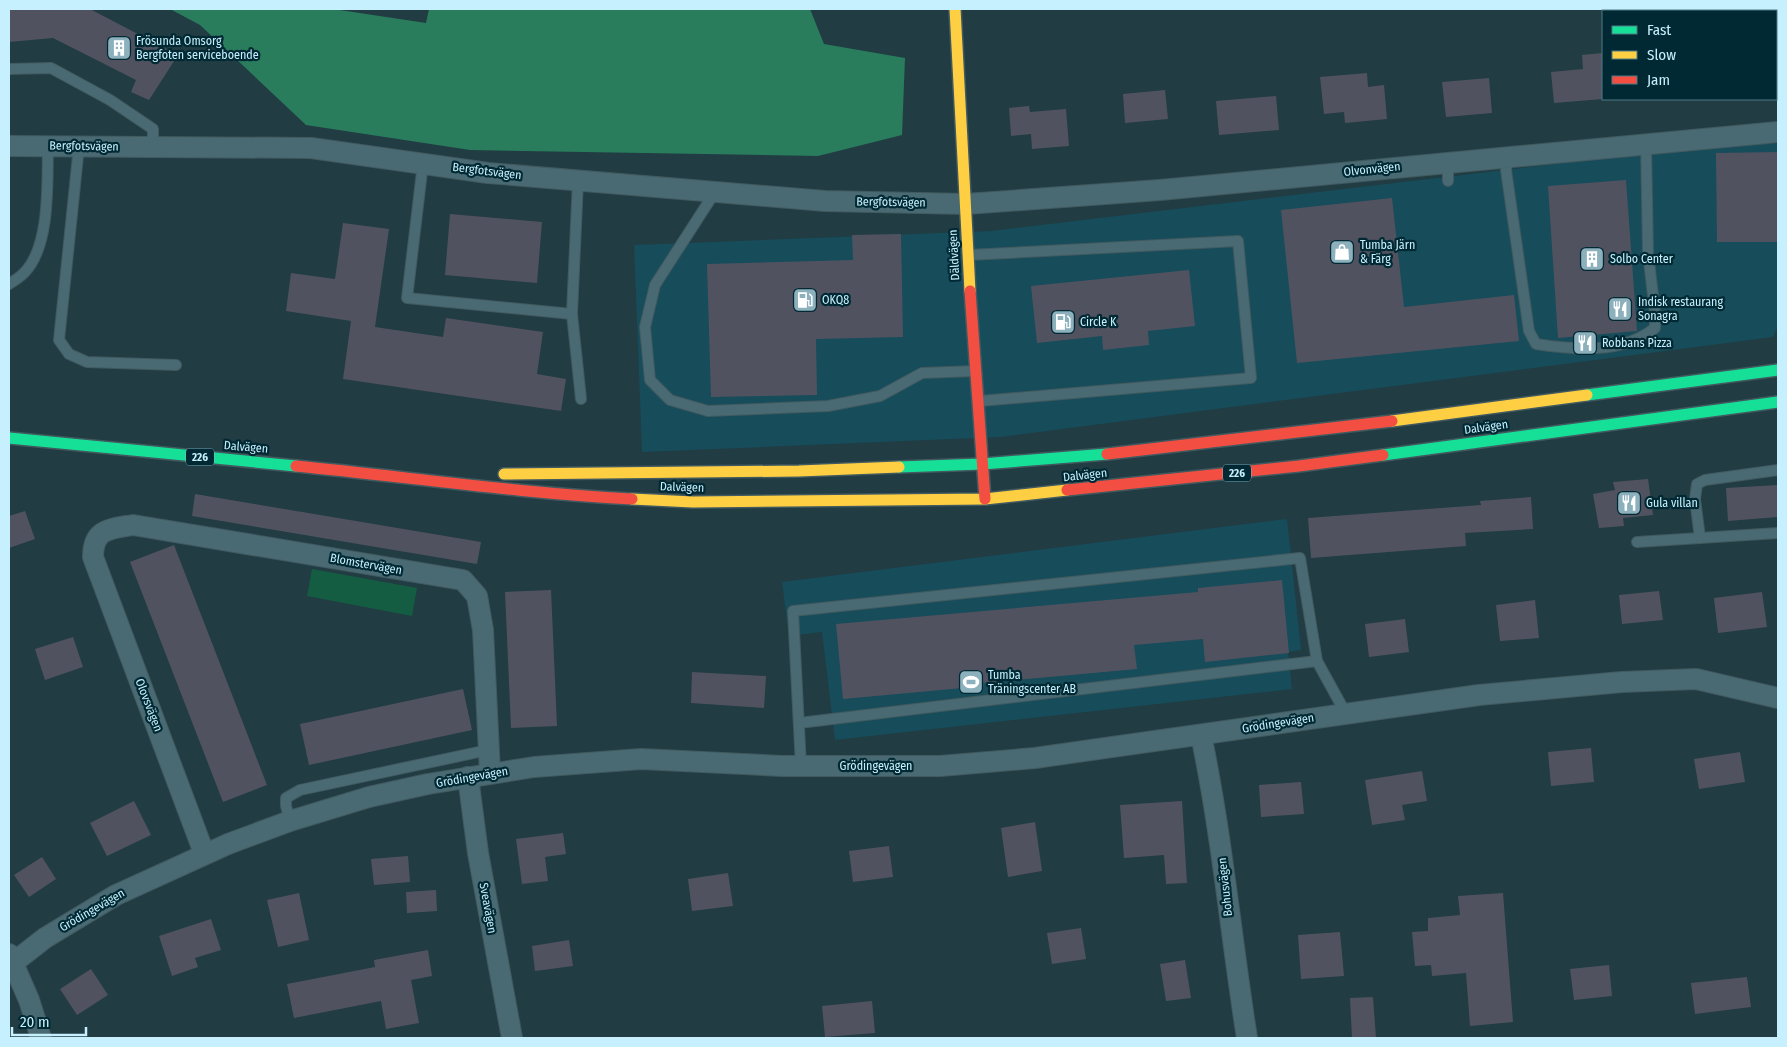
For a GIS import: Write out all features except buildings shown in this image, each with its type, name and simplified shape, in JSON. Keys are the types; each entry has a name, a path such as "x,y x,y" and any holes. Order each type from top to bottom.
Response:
{"main road":[{"name":"Däldvägen","path":"954,9 966,204 967,255 985,499"},
{"name":"Dalvägen","path":"390,475 799,471 982,464 1143,451 1509,406 1778,370"},
{"name":"Dalvägen","path":"9,438 390,475 591,497 693,502 985,499 1299,466 1778,402"}],"street":[{"name":"Olvonvägen","path":"966,204 1448,171 1508,156 1778,132"},
{"name":"Bergfotsvägen","path":"9,146 311,148 488,172 715,192 825,201 966,204"},
{"name":"Blomstervägen","path":"93,557 93,543 98,535 112,528 133,525 463,580 477,596 483,630 490,773"},
{"name":"Olovsvägen","path":"93,557 204,853"},
{"name":"Grödingevägen","path":"10,961 116,895 204,853 290,821 368,797 490,773 534,767 641,759 801,766 940,766 1035,758 1201,735 1345,712 1550,687 1696,679 1778,698"},
{"name":"Bohusvägen","path":"1201,735 1222,859 1229,924 1247,1038"},
{"name":"Sveavägen","path":"468,777 478,854 512,1038"},
{"path":"10,961 29,1000 41,1038"}],"lane":[{"path":"9,69 51,68 110,100 153,129 153,147"},
{"path":"1508,156 1506,170 1529,331 1536,344 1565,349 1597,348 1642,339 1655,328 1648,253 1646,144"},
{"path":"9,284 25,272 39,248 46,206 48,146"},
{"path":"79,146 59,340 69,354 87,362 176,366"},
{"path":"423,163 406,298 572,314"},
{"path":"578,180 572,314 582,400"},
{"path":"715,192 655,285 645,327 650,380 670,400 708,411 828,406 880,396 922,373 976,371"},
{"path":"967,255 1238,241 1251,378 978,401"},
{"path":"1700,538 1695,499 1697,484 1705,480 1778,470"},
{"path":"1637,542 1778,533"},
{"path":"801,766 793,611 1300,558 1317,662 1345,712"},
{"path":"799,723 1317,662"},
{"path":"290,821 286,798 300,790 488,750"}],"shaded area":[{"path":"1748,141 1778,144 1778,326 1773,337 1000,437 642,452 634,245 991,231"},
{"path":"1287,519 1301,650 1288,652 1292,689 835,740 822,632 789,636 782,582"}],"green space":[{"path":"170,9 333,9 426,23 429,9 810,9 824,44 905,58 902,135 818,156 470,150 306,125 200,25"},
{"path":"312,569 417,588 412,616 307,596"}],"traffic: fast":[{"path":"1587,395 1778,370"},
{"path":"1383,455 1778,402"},
{"path":"9,438 296,466"},
{"path":"899,467 982,464 1107,454"}],"traffic: slow":[{"path":"955,9 970,291"},
{"path":"1392,421 1587,395"},
{"path":"504,474 799,471 899,467"},
{"path":"632,499 693,502 985,499 1067,490"}],"traffic: jam":[{"path":"970,291 985,499"},
{"path":"1107,454 1392,421"},
{"path":"1067,490 1299,466 1383,455"},
{"path":"296,466 506,489 632,499"}],"place":[{"name":"Frösunda Omsorg Bergfoten serviceboende","path":"119,48"},
{"name":"Tumba Järn & Färg","path":"1342,252"},
{"name":"Solbo Center","path":"1592,259"},
{"name":"OKQ8","path":"805,300"},
{"name":"Indisk restaurang Sonagra","path":"1620,309"},
{"name":"Circle K","path":"1063,322"},
{"name":"Robbans Pizza","path":"1585,343"},
{"name":"Gula villan","path":"1629,503"},
{"name":"Tumba Träningscenter AB","path":"971,682"}]}
